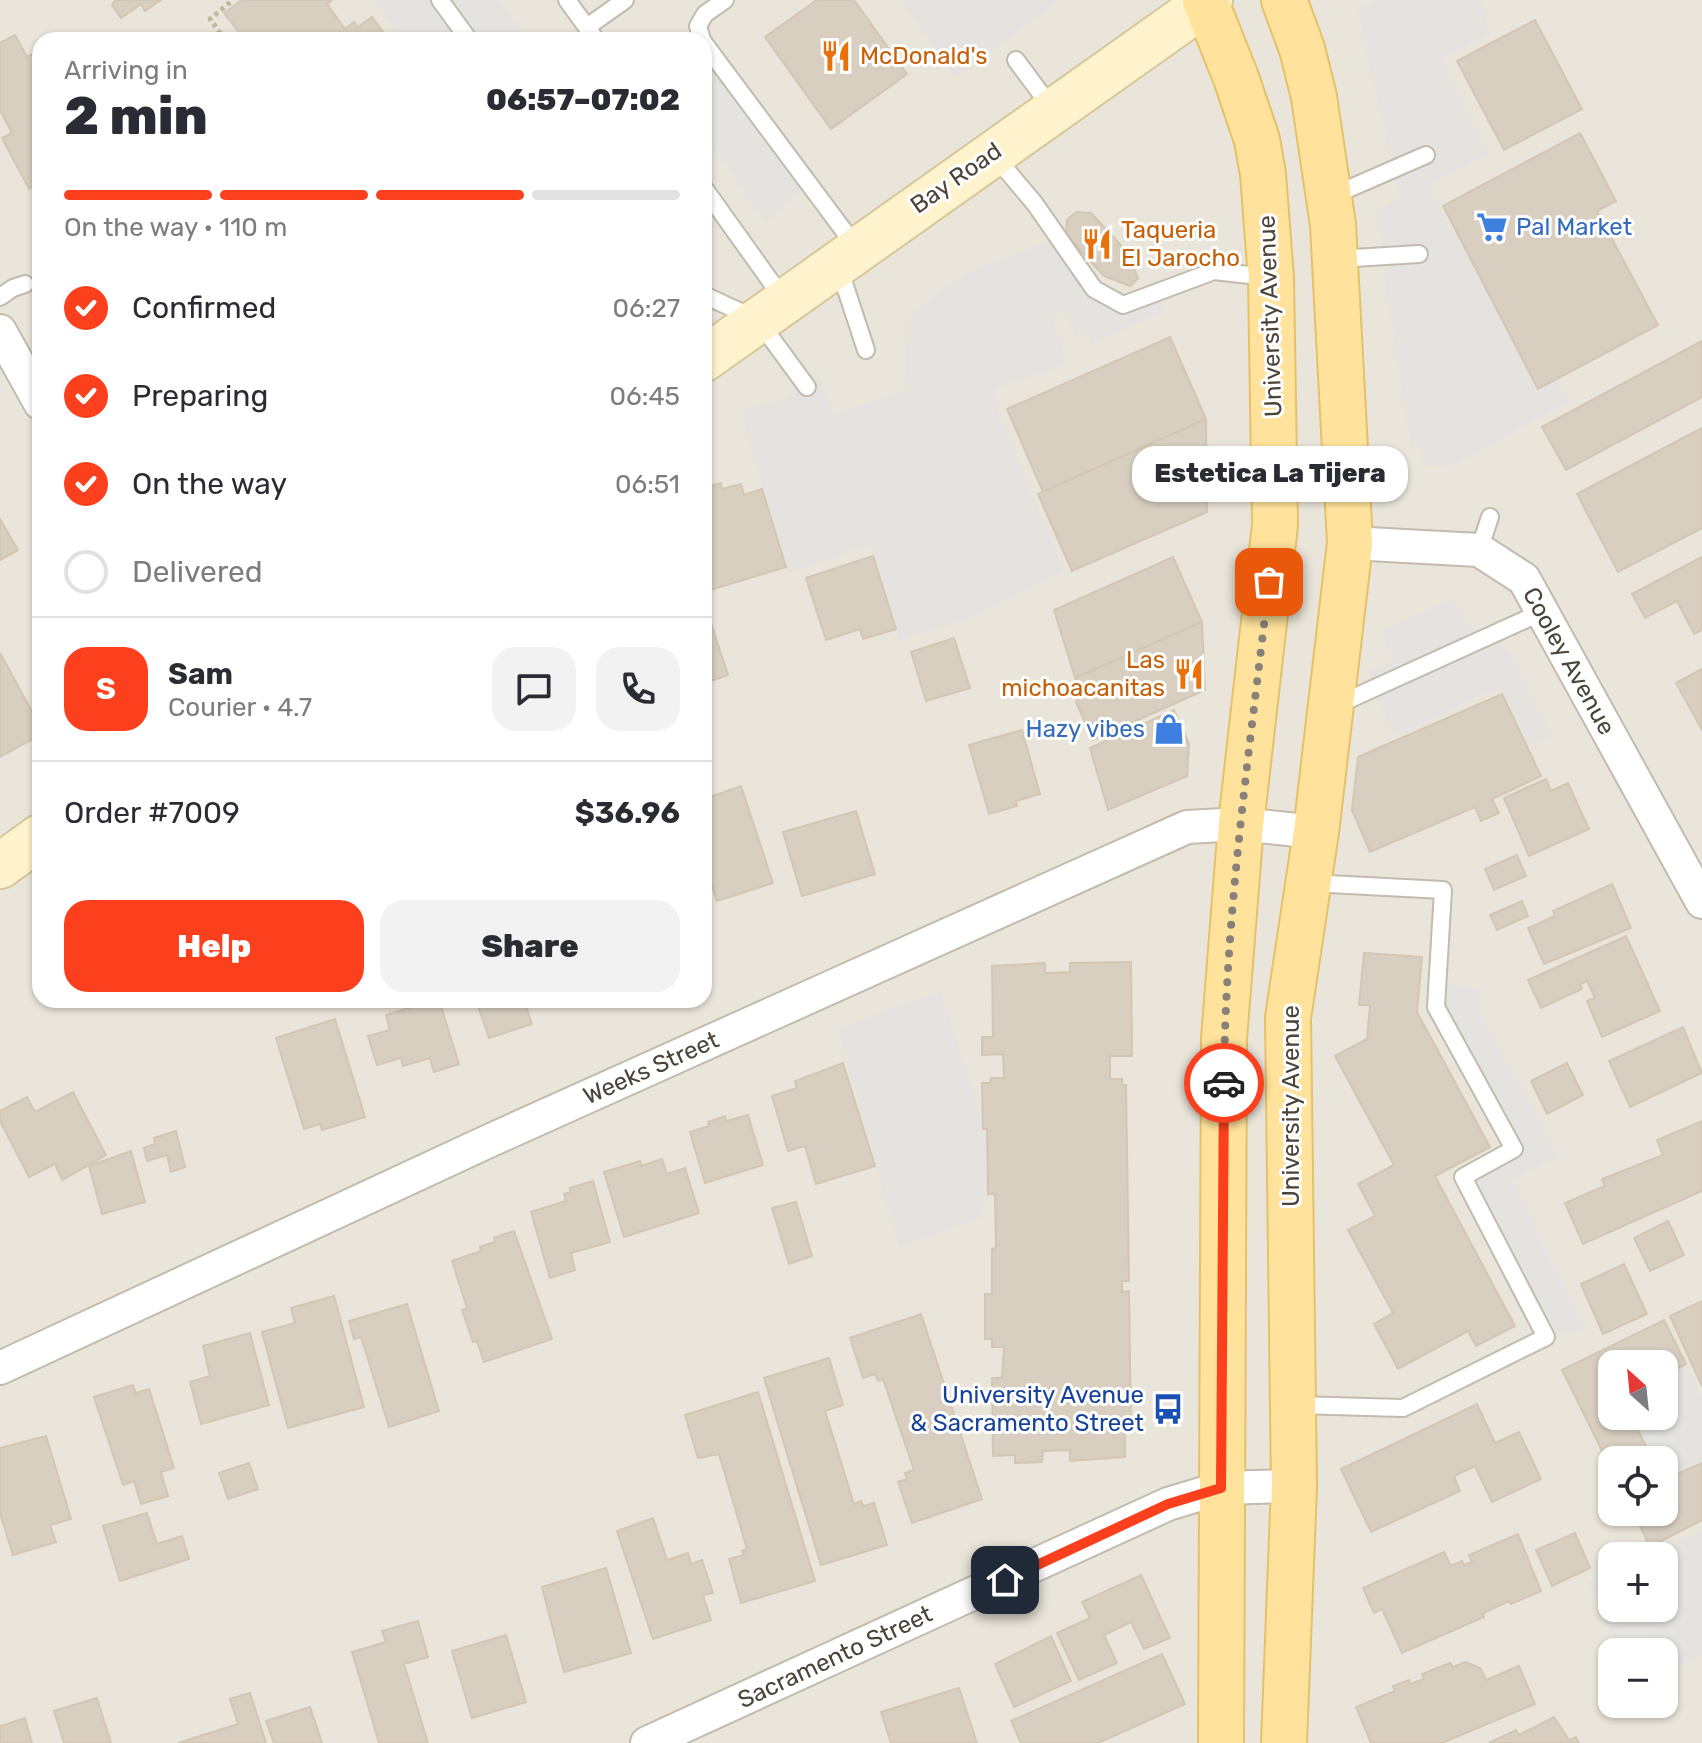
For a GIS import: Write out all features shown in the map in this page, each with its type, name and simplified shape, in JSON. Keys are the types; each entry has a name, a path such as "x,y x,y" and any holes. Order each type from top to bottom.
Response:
{"main road":[{"name":"University Avenue","path":"1284,0 1302,49 1314,97 1329,198 1350,543 1316,832 1288,1018 1294,1486 1284,1743"},
{"name":"University Avenue","path":"1207,1 1257,140 1268,208 1275,525 1241,824 1224,1039 1221,1743"},
{"name":"Bay Road","path":"712,353 1207,1"},
{"path":"0,866 32,843"}],"street":[{"path":"0,331 32,389"},
{"name":"Cooley Avenue","path":"1350,543 1479,550 1524,579 1702,902"},
{"name":"Weeks Street","path":"0,1368 491,1140 1187,827 1241,824 1316,832"},
{"name":"Sacramento Street","path":"647,1743 1168,1504 1221,1488 1294,1486"}],"lane":[{"path":"440,0 463,32"},
{"path":"567,0 591,32"},
{"path":"594,32 625,0"},
{"path":"700,32 698,26 705,14 725,0"},
{"path":"712,55 848,256 866,350"},
{"path":"1016,60 1053,110"},
{"path":"992,153 1035,204 1094,289 1123,305 1214,271 1271,278"},
{"path":"1329,198 1426,155"},
{"path":"712,202 772,310 807,387"},
{"path":"1335,259 1419,254"},
{"path":"0,297 25,284"},
{"path":"712,297 772,310"},
{"path":"1479,550 1490,517"},
{"path":"1330,708 1542,612"},
{"path":"1293,1405 1403,1408 1546,1337 1463,1177 1514,1149 1436,1007 1443,890 1308,883"}],"path":[{"path":"219,32 210,19 233,0"}],"shaded area":[{"path":"0,0 1702,0 1702,1743 0,1743"},
{"path":"374,0 500,0 523,32 397,32"},
{"path":"900,0 1060,0 955,78"},
{"path":"1376,0 1481,0 1489,33 1441,58 1489,154 1428,185 1538,388 1557,379 1569,401 1454,465 1421,466 1421,446 1411,447 1384,275 1379,209 1400,198 1357,10"},
{"path":"712,51 808,182 766,225 712,145"},
{"path":"1054,239 1118,306 1163,294 1162,312 1092,344 1088,334 1075,337 1066,310 1052,316 1067,364 994,389 996,407 1064,571 965,620 900,640 871,544 788,573 740,409 781,401 818,370 833,418 833,414 909,390 905,370 909,314 964,274"},
{"path":"1451,599 1467,624 1512,655 1552,737 1527,748 1499,688 1393,736 1368,671 1393,661 1381,631"},
{"path":"1446,984 1479,989 1480,1014 1559,1156 1512,1181 1585,1329 1546,1337 1463,1177 1514,1149 1442,1017"},
{"path":"940,991 987,1136 983,1214 978,1219 899,1247 837,1029"},
{"path":"1686,1364 1702,1399 1702,1463 1678,1474 1678,1446 1646,1446 1638,1430 1678,1430 1678,1368"},
{"path":"1702,1531 1702,1655 1678,1666 1678,1638 1614,1638 1606,1622 1678,1622 1677,1542"},
{"path":"1598,1577 1598,1605 1587,1582"}],"building":[{"path":"115,0 161,0 145,11 141,4 121,18 112,5"},
{"path":"242,0 332,0 327,4 345,29 354,22 358,27 372,17 383,32 239,32 224,13"},
{"name":"McDonald's","path":"817,0 854,0 907,74 831,129 765,37"},
{"path":"1535,20 1582,109 1504,150 1457,61"},
{"path":"15,35 27,57 32,54 32,187 29,189 2,138 12,133 0,110 0,43"},
{"path":"1580,133 1616,201 1597,211 1658,325 1538,389 1443,206"},
{"name":"Taqueria El Jarocho","path":"1076,212 1091,213 1127,252 1138,278 1130,286 1104,276 1066,235 1067,220"},
{"path":"1170,337 1206,419 1043,492 1007,409"},
{"path":"1702,341 1702,397 1566,470 1542,427"},
{"path":"1206,419 1207,512 1072,571 1038,494"},
{"path":"1702,428 1702,528 1618,572 1577,494"},
{"path":"721,483 722,489 741,484 744,495 762,489 786,567 712,589 712,486"},
{"path":"0,519 18,550 0,560"},
{"path":"873,556 896,629 863,639 860,629 826,640 806,578"},
{"path":"1173,557 1202,622 1075,678 1054,610"},
{"path":"1702,557 1702,630 1694,634 1677,601 1645,618 1632,594"},
{"path":"1202,622 1205,690 1093,740 1076,702 1081,692 1075,678"},
{"path":"712,626 728,675 712,680"},
{"path":"954,638 970,688 926,701 911,652"},
{"path":"0,653 32,711 32,739 0,757"},
{"path":"1702,669 1702,730 1676,683"},
{"path":"1502,694 1541,776 1492,799 1499,813 1481,821 1475,807 1370,852 1352,810 1358,757"},
{"path":"1174,710 1189,744 1187,776 1108,810 1090,748"},
{"path":"1022,730 1040,794 1016,801 1017,806 989,814 969,745"},
{"path":"1546,779 1551,791 1568,783 1589,829 1529,856 1504,798"},
{"path":"741,786 773,883 717,901 712,886 712,796"},
{"path":"856,811 875,874 802,896 783,832"},
{"path":"1517,855 1526,876 1494,890 1485,869"},
{"path":"1612,884 1631,928 1544,964 1528,928 1555,916 1553,911"},
{"path":"1522,901 1528,916 1497,930 1490,915"},
{"path":"1626,936 1660,1011 1602,1037 1587,1001 1595,998 1587,981 1580,984 1582,989 1541,1008 1528,980"},
{"path":"1364,953 1422,957 1417,1012 1490,1147 1435,1176 1515,1326 1476,1346 1468,1331 1398,1369 1374,1324 1393,1313 1348,1230 1375,1216 1358,1184 1394,1165 1335,1056 1367,1039 1370,1005 1359,1005"},
{"path":"1131,962 1132,1056 1110,1056 1110,1079 1122,1079 1122,1085 1126,1085 1129,1281 1122,1281 1122,1292 1129,1291 1131,1428 1125,1429 1125,1457 1070,1461 1070,1450 1043,1451 1042,1462 1015,1463 1015,1455 993,1456 992,1378 1002,1378 1004,1347 992,1347 992,1339 985,1339 985,1294 992,1294 992,1249 996,1248 995,1194 988,1194 987,1129 983,1129 982,1083 990,1083 991,1078 1004,1078 1003,1054 982,1055 982,1037 993,1037 992,966 1045,963 1045,973 1070,972 1070,963"},
{"path":"409,1008 442,1008 459,1064 434,1072 430,1058 403,1066 401,1058 377,1065 368,1036 390,1030 386,1015"},
{"path":"479,1008 527,1008 532,1024 489,1038"},
{"path":"335,1019 365,1117 322,1130 320,1124 304,1129 276,1038"},
{"path":"1683,1027 1702,1073 1630,1107 1609,1061"},
{"path":"843,1063 875,1166 816,1184 805,1146 788,1151 772,1096 797,1088 795,1081"},
{"path":"1567,1063 1583,1095 1547,1114 1531,1081"},
{"path":"73,1092 106,1155 62,1180 55,1164 29,1177 0,1121 0,1111 27,1097 35,1112"},
{"path":"748,1115 763,1165 705,1183 690,1132 709,1126 708,1122 725,1116 726,1121"},
{"path":"1702,1121 1702,1191 1583,1244 1565,1203 1605,1186 1602,1179 1663,1155 1657,1140"},
{"path":"176,1131 185,1167 171,1172 167,1155 147,1161 144,1148 155,1144 154,1138"},
{"path":"131,1151 145,1202 102,1214 89,1166"},
{"path":"662,1159 667,1174 685,1168 699,1213 624,1237 604,1172 640,1161 641,1166"},
{"path":"593,1181 610,1242 571,1253 575,1270 550,1278 531,1212 566,1201 564,1194 571,1192 570,1188"},
{"path":"796,1202 812,1256 789,1264 772,1208"},
{"path":"1668,1221 1684,1255 1650,1271 1634,1238"},
{"path":"514,1231 552,1339 484,1362 462,1310 467,1308 452,1261 481,1251 480,1247 495,1242 494,1238"},
{"path":"1624,1264 1647,1314 1603,1334 1581,1284"},
{"path":"334,1296 364,1407 288,1428 262,1332 295,1323 291,1308"},
{"path":"1702,1301 1702,1386 1670,1316"},
{"path":"407,1304 439,1411 389,1427 361,1337 354,1339 349,1321"},
{"path":"921,1314 982,1499 912,1523 898,1482 907,1479 905,1473 914,1470 883,1379 878,1381 875,1374 863,1378 850,1338"},
{"path":"1664,1320 1686,1364 1678,1368 1678,1350 1603,1350"},
{"path":"250,1333 269,1405 201,1424 190,1382 210,1376 203,1346"},
{"path":"1598,1352 1598,1430 1638,1430 1646,1446 1600,1446 1562,1370"},
{"path":"829,1358 843,1405 825,1411 854,1504 861,1501 863,1506 874,1503 887,1545 821,1565 764,1378"},
{"path":"133,1385 136,1393 149,1389 174,1468 161,1472 168,1496 141,1504 134,1481 123,1485 94,1397"},
{"path":"758,1392 815,1581 741,1603 729,1559 744,1555 742,1551 747,1549 719,1454 698,1458 685,1415"},
{"path":"1477,1404 1495,1443 1519,1432 1541,1479 1492,1502 1475,1466 1454,1476 1460,1491 1371,1532 1341,1469"},
{"path":"46,1436 71,1519 50,1525 56,1542 13,1555 0,1513 0,1448"},
{"path":"249,1463 258,1489 228,1499 219,1473"},
{"path":"1702,1463 1702,1520 1660,1542 1648,1542 1640,1526 1678,1526 1678,1474"},
{"path":"147,1513 157,1544 182,1536 189,1559 120,1581 103,1526"},
{"path":"653,1518 667,1560 688,1553 691,1564 702,1560 713,1593 703,1595 711,1620 653,1639 617,1531"},
{"path":"1575,1533 1590,1568 1552,1586 1536,1550"},
{"path":"1518,1534 1541,1591 1511,1604 1509,1601 1483,1613 1484,1617 1402,1653 1382,1609 1374,1613 1363,1588 1444,1552 1451,1566 1462,1561 1464,1565 1472,1562 1469,1555"},
{"path":"606,1568 631,1653 564,1672 542,1587"},
{"path":"1141,1575 1170,1638 1144,1649 1131,1622 1104,1635 1117,1663 1079,1680 1057,1633 1090,1618 1082,1602"},
{"path":"418,1621 428,1657 404,1664 428,1743 379,1743 352,1652 386,1642 382,1631"},
{"path":"506,1635 526,1702 472,1718 452,1651"},
{"path":"1051,1636 1071,1681 1014,1707 995,1664"},
{"path":"1162,1654 1185,1704 1098,1743 1021,1743 1011,1721"},
{"path":"1465,1662 1480,1668 1486,1680 1519,1666 1535,1704 1442,1743 1371,1743 1356,1707 1395,1691 1393,1686 1424,1679 1422,1674 1450,1663 1453,1667"},
{"path":"959,1688 977,1743 891,1743 881,1712"},
{"path":"250,1693 266,1743 178,1743 238,1724 230,1699"},
{"path":"97,1698 111,1743 64,1743 54,1711"},
{"path":"310,1707 322,1743 274,1743 266,1721"},
{"path":"1554,1717 1569,1740 1576,1737 1579,1743 1489,1743 1516,1730 1519,1735"},
{"path":"25,1718 32,1743 0,1743 0,1726"}],"way so far":[{"path":"1224,1083 1224,1039 1241,824 1269,582"}],"place":[{"name":"McDonald's","path":"836,56"},
{"name":"Pal Market","path":"1492,227"},
{"name":"Taqueria El Jarocho","path":"1097,244"},
{"name":"Estetica La Tijera","path":"1269,582"},
{"name":"Las michoacanitas","path":"1189,674"},
{"name":"Hazy vibes","path":"1169,729"},
{"name":"University Avenue & Sacramento Street","path":"1168,1409"}],"route":[{"path":"1005,1580 1168,1504 1221,1488 1224,1083"}]}
